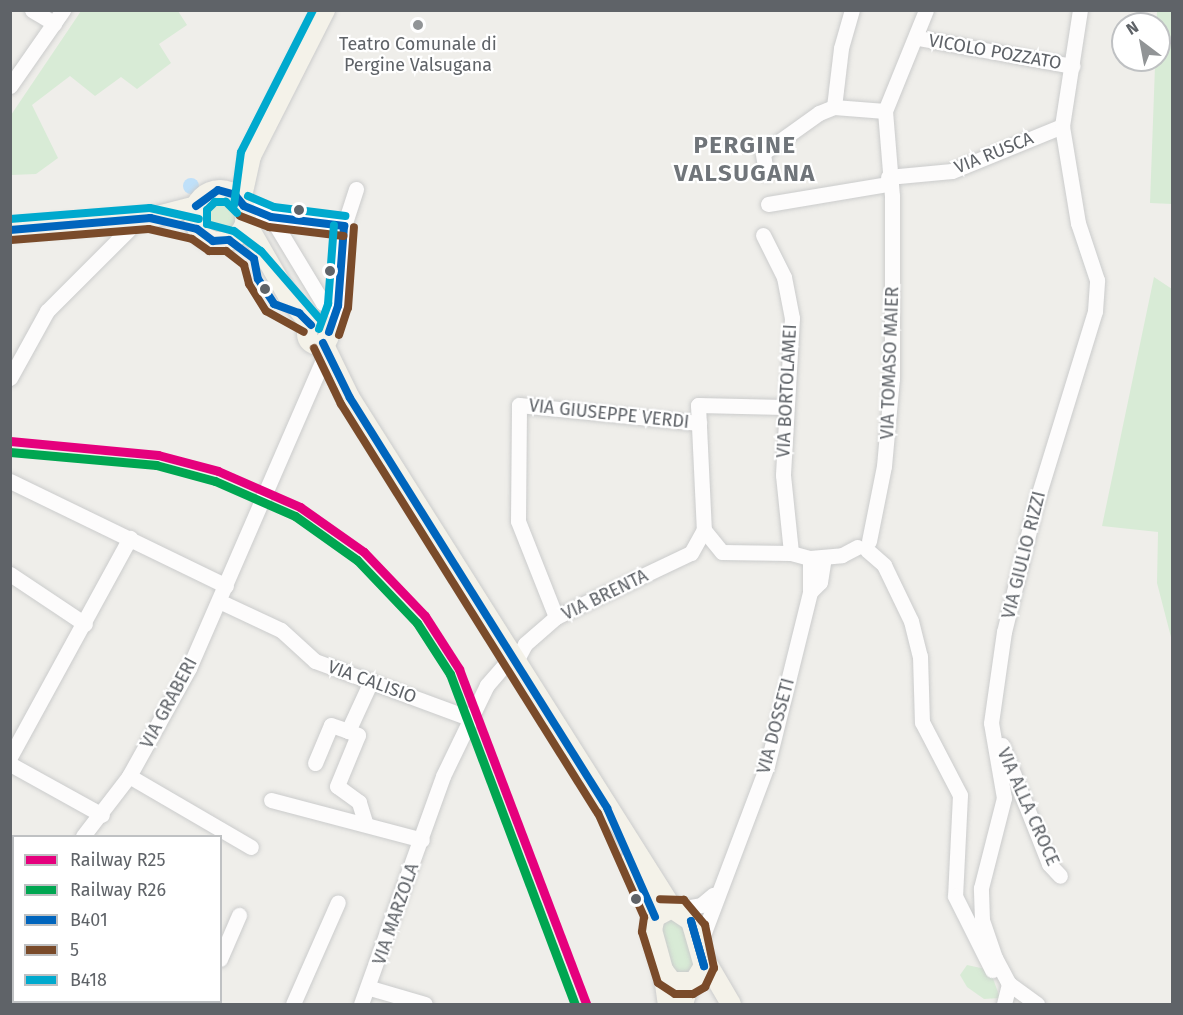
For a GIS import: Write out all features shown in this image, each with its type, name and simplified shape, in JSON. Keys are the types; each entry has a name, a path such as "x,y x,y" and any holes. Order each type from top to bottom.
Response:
{"main road":[{"path":"10,230 145,218 196,206 204,195 224,190 251,156 325,10"},
{"path":"229,240 244,209 251,156"},
{"path":"224,190 244,209 288,296"},
{"path":"196,206 198,229"},
{"path":"145,218 198,229 213,241 229,240 254,259 288,296 322,339 515,653 669,911 702,950 727,998"},
{"path":"668,1005 663,970 652,930 669,911"},
{"path":"683,1005 693,982 702,950"},
{"path":"663,970 672,982 693,982 727,998"}],"street":[{"path":"10,86 58,17 32,10"},
{"path":"834,107 841,48 852,10"},
{"path":"766,173 763,153 834,107 885,111 918,38 926,10"},
{"name":"VIA GIULIO RIZZI","path":"1009,984 981,920 981,888 1004,798 991,723 1004,632 1036,503 1095,311 1097,280 1078,223 1062,126 1080,10"},
{"name":"VICOLO POZZATO","path":"918,38 1072,66"},
{"name":"VIA TOMASO MAIER","path":"864,546 884,466 892,378 885,111"},
{"name":"VIA RUSCA","path":"768,204 952,171 1062,126"},
{"name":"VIA GRABERI","path":"85,835 102,815 129,776 226,586 322,339 338,306 344,226 356,189"},
{"path":"244,209 271,217 344,226"},
{"path":"271,217 323,303 338,306"},
{"path":"10,378 47,311 145,218"},
{"name":"VIA BORTOLAMEI","path":"763,235 784,277 792,318 784,407 785,527 791,553"},
{"name":"VIA GIUSEPPE VERDI","path":"556,617 518,521 519,405 699,423"},
{"path":"784,407 698,405 704,530 722,552 791,553 817,558 864,546 884,565 911,621 920,656 922,722 960,795 955,896 999,982 1009,984 1037,1005"},
{"path":"10,481 226,586"},
{"name":"VIA BRENTA","path":"515,653 556,617 657,569 699,546 704,530"},
{"path":"10,757 85,624 130,538"},
{"name":"VIA DOSSETI","path":"702,950 719,888 767,766 817,558"},
{"path":"10,574 85,624"},
{"name":"VIA CALISIO","path":"219,601 281,630 315,661 469,718"},
{"name":"VIA MARZOLA","path":"361,1005 370,987 422,840 469,718 515,653"},
{"path":"348,731 371,681"},
{"path":"315,763 331,725 358,735 337,786 359,802 365,822"},
{"name":"VIA ALLA CROCE","path":"995,739 1005,747 1050,864 1060,876"},
{"path":"10,764 102,815"},
{"path":"129,776 251,847"},
{"name":"VIA MARZOLA","path":"271,800 352,826 365,822 422,840"},
{"path":"669,911 701,905 719,888"},
{"path":"293,1005 338,902"},
{"path":"222,954 239,915"},
{"path":"1004,1005 1009,984"},
{"name":"VIA MARZOLA","path":"370,987 425,1005"}],"green space":[{"path":"81,11 178,11 187,25 159,44 171,63 137,89 121,77 95,96 70,76 32,105 58,158 36,174 11,175 11,115"},
{"path":"1172,11 1172,204 1150,203 1155,72 1171,72 1171,12 1157,12"},
{"path":"220,199 232,204 237,216 232,228 220,233 208,228 203,216 208,204"},
{"path":"1154,277 1172,289 1172,641 1157,583 1158,532 1102,526"},
{"path":"675,917 687,932 695,965 684,976 671,971 659,938 663,920"},
{"path":"967,965 990,970 1000,998 984,999 967,987 960,975"}],"water":[{"path":"191,178 197,180 199,186 197,192 191,194 185,192 183,186 185,180"}],"rail line":[{"name":"R25","path":"10,441 158,455 218,471 300,507 364,552 425,616 459,669 586,1004"},
{"name":"R26","path":"10,452 156,465 215,481 295,516 357,560 417,623 450,674 575,1004"}],"transit line":[{"name":"B418","path":"234,205 241,152 313,10"},
{"name":"B401","path":"196,206 218,190 235,195 244,206"},
{"name":"B418","path":"248,196 274,207 345,216"},
{"name":"B418","path":"237,213 226,202 215,202 207,210 207,224 234,231 261,251 319,318"},
{"name":"B401","path":"244,206 271,217 344,226"},
{"name":"B418","path":"10,219 150,208 199,219"},
{"name":"5","path":"240,216 269,227 343,236"},
{"name":"B401","path":"10,230 150,218 197,229"},
{"name":"B418","path":"319,329 328,304 334,225"},
{"name":"B401","path":"329,332 338,306 344,226"},
{"name":"5","path":"339,335 348,308 354,227"},
{"name":"5","path":"11,240 149,229 192,239 209,251 226,251 244,265 249,284 266,311 304,332"},
{"name":"B401","path":"197,229 213,241 229,240 254,259 258,279 274,304 299,313 311,325"},
{"name":"B401","path":"323,343 350,398 607,808 655,917"},
{"name":"5","path":"314,348 341,404 598,813 644,917 642,932 658,983 675,994 693,994 705,987 714,968 705,925 684,900 660,899"},
{"name":"B401","path":"691,921 704,966"},
{"name":"B401","path":"691,921 704,966"}],"place":[{"name":"Teatro Comunale di Pergine Valsugana","path":"418,25"}],"district":[{"name":"PERGINE VALSUGANA","path":"745,160"}]}
